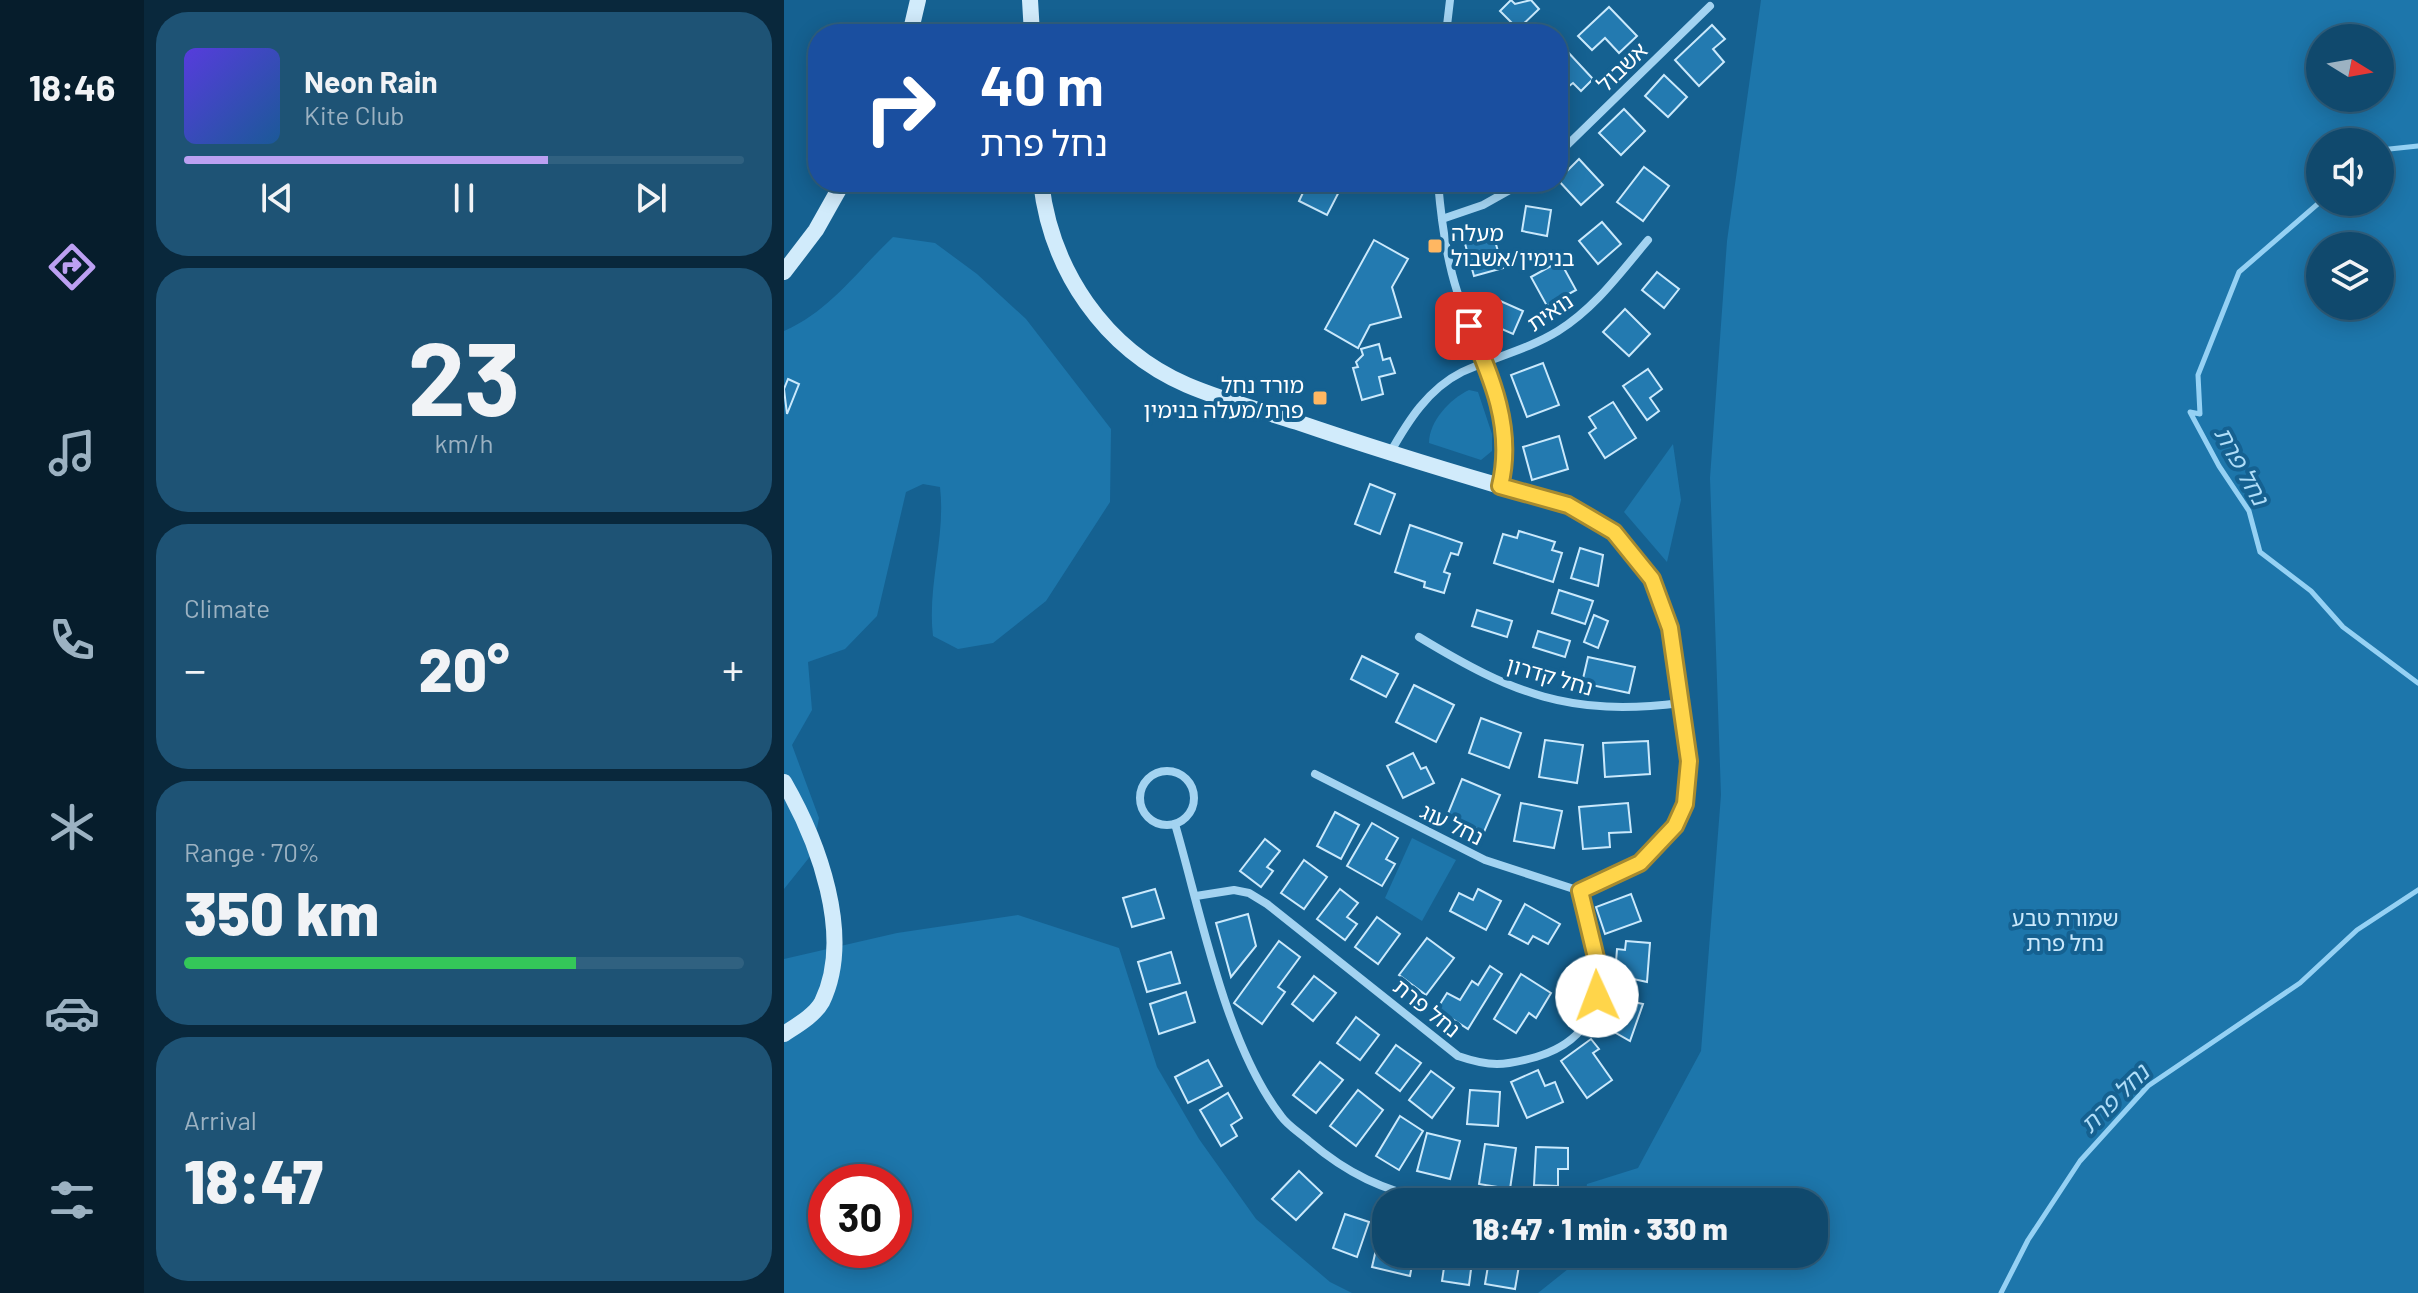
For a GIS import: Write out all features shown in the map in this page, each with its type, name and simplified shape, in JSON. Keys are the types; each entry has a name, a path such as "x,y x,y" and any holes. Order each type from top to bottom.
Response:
{"street":[{"path":"912,24 918,0"},
{"path":"1030,0 1031,24"},
{"path":"1447,24 1450,0"},
{"name":"אשבול","path":"1568,144 1710,6"},
{"path":"784,272 816,230 837,192"},
{"path":"1042,192 1044,215 1071,281 1093,314 1147,361 1185,384 1389,454 1568,505 1614,532 1635,555 1652,579 1670,628 1689,782 1675,826 1640,863 1580,891"},
{"path":"1439,192 1456,287 1486,365 1504,432 1507,458 1500,486"},
{"path":"1442,219 1483,205 1506,192"},
{"name":"נואית","path":"1389,454 1411,416 1436,390 1463,372 1533,346 1579,316 1603,295 1648,240"},
{"name":"נחל קדרון","path":"1419,637 1502,682 1561,702 1617,709 1681,703"},
{"path":"1158,773 1183,776 1193,789 1189,814 1175,824 1157,823 1143,811 1141,793 1150,777 1158,773"},
{"name":"נחל עוג","path":"1315,774 1485,860 1580,891"},
{"path":"784,782 805,819 822,866 834,934 833,967 821,1005 784,1034"},
{"path":"1175,824 1234,1025 1256,1075 1282,1118 1330,1159 1370,1184 1384,1188"},
{"name":"נחל פרת","path":"1196,896 1221,890 1249,893 1289,920 1458,1056 1486,1066 1508,1064 1560,1049 1577,1035 1590,1015 1599,970 1580,891"}],"green space":[{"name":"שמורת טבע נחל פרת","path":"1761,0 2418,0 2418,1293 1538,1293 1569,1268 1828,1268 1828,1188 1586,1188 1587,1184 1638,1168 1701,1051 1721,795 1710,478 1727,241"},
{"path":"893,237 935,243 977,274 1026,319 1111,429 1110,502 1046,601 993,643 958,649 933,636 932,599 941,524 940,487 923,484 906,492 877,616 845,649 808,662 812,710 792,745 819,818 812,854 784,889 784,331 829,301"},
{"path":"1469,390 1478,392 1492,434 1492,451 1481,460 1429,443 1433,427 1442,412"},
{"path":"1673,444 1681,500 1667,562 1624,512"},
{"path":"1412,838 1456,860 1422,921 1385,898"},
{"path":"1018,915 1119,948 1157,1067 1199,1139 1256,1219 1330,1282 1352,1293 784,1293 784,959 897,933"}],"building":[{"path":"1511,0 1515,4 1531,0 1539,9 1523,24 1513,24 1500,11"},
{"path":"1609,7 1637,36 1619,53 1605,38 1592,50 1578,36"},
{"path":"1712,25 1725,39 1713,49 1724,62 1699,86 1675,60"},
{"path":"1568,52 1593,79 1581,91 1573,83 1568,87"},
{"path":"1664,75 1687,97 1668,117 1645,96"},
{"path":"1624,109 1645,131 1621,155 1599,133"},
{"path":"1579,159 1603,185 1581,205 1568,191 1568,170"},
{"path":"1644,167 1669,186 1643,221 1617,202"},
{"path":"1303,192 1339,192 1327,215 1299,201"},
{"path":"1526,206 1551,210 1547,236 1522,231"},
{"path":"1602,222 1621,244 1598,264 1579,241"},
{"path":"1492,231 1503,268 1474,276 1464,240"},
{"path":"1374,240 1408,259 1392,287 1401,317 1370,325 1358,348 1325,329"},
{"path":"1560,261 1576,290 1547,306 1531,277"},
{"path":"1657,272 1679,289 1664,308 1642,290"},
{"path":"1489,296 1523,311 1513,334 1479,319"},
{"path":"1625,309 1650,334 1629,356 1603,332"},
{"path":"1379,344 1383,360 1390,358 1395,373 1379,377 1383,394 1362,400 1353,368 1358,367 1356,362 1363,355 1361,349"},
{"path":"1543,363 1559,405 1527,417 1511,375"},
{"path":"1648,369 1662,389 1650,398 1659,411 1647,420 1623,386"},
{"path":"788,379 799,384 787,414 784,389"},
{"path":"1613,402 1636,438 1605,458 1589,433 1596,428 1589,417"},
{"path":"1559,436 1568,469 1532,480 1523,447"},
{"path":"1370,484 1395,494 1380,534 1355,524"},
{"path":"1410,525 1462,543 1458,555 1451,553 1444,572 1450,574 1444,593 1424,587 1425,582 1395,572"},
{"path":"1519,531 1555,542 1552,550 1562,553 1553,582 1494,563 1503,534 1517,538"},
{"path":"1580,548 1603,555 1598,586 1571,578"},
{"path":"1559,590 1593,601 1585,624 1552,613"},
{"path":"1477,610 1512,621 1507,637 1472,626"},
{"path":"1594,615 1608,621 1598,648 1584,642"},
{"path":"1538,631 1570,641 1565,657 1533,647"},
{"path":"1362,656 1398,674 1386,697 1351,679"},
{"path":"1588,657 1635,667 1629,693 1582,683"},
{"path":"1414,685 1454,705 1436,742 1396,722"},
{"path":"1481,718 1521,733 1509,768 1469,753"},
{"path":"1545,740 1583,745 1577,783 1539,777"},
{"path":"1648,741 1650,774 1605,777 1603,743"},
{"path":"1413,753 1421,769 1426,767 1434,783 1403,798 1387,766"},
{"path":"1462,779 1500,795 1484,832 1447,816"},
{"path":"1521,803 1562,811 1554,848 1514,841"},
{"path":"1628,803 1631,832 1609,833 1610,847 1583,849 1579,807"},
{"path":"1335,812 1359,825 1341,859 1317,846"},
{"path":"1372,823 1398,838 1386,859 1395,864 1382,886 1347,866"},
{"path":"1265,839 1280,851 1267,867 1273,871 1261,887 1240,871"},
{"path":"1304,860 1327,877 1304,909 1281,893"},
{"path":"1155,889 1164,918 1132,927 1123,898"},
{"path":"1340,889 1358,903 1347,917 1357,924 1345,940 1317,919"},
{"path":"1478,889 1501,901 1486,930 1450,911 1459,893 1473,900"},
{"path":"1631,894 1641,921 1605,934 1596,907"},
{"path":"1525,904 1560,924 1548,944 1533,936 1528,944 1509,934"},
{"path":"1248,914 1256,946 1231,977 1216,923"},
{"path":"1377,917 1400,934 1378,964 1355,947"},
{"path":"1427,938 1454,958 1426,995 1399,975"},
{"path":"1279,941 1300,957 1278,987 1285,992 1262,1024 1234,1003"},
{"path":"1626,941 1650,943 1647,982 1615,975 1617,949 1625,950"},
{"path":"1171,952 1180,983 1147,992 1138,962"},
{"path":"1490,966 1502,974 1468,1029 1437,1009 1447,993 1460,1000 1472,981 1478,985"},
{"path":"1521,974 1551,993 1536,1018 1529,1013 1516,1033 1494,1019"},
{"path":"1314,976 1336,993 1313,1021 1292,1004"},
{"path":"1186,992 1195,1022 1159,1034 1150,1004"},
{"path":"1611,997 1643,1004 1630,1041 1602,1025"},
{"path":"1356,1017 1379,1035 1360,1060 1337,1043"},
{"path":"1591,1039 1599,1049 1593,1053 1612,1080 1587,1098 1561,1061"},
{"path":"1396,1045 1421,1063 1400,1091 1376,1073"},
{"path":"1208,1060 1222,1086 1188,1103 1175,1077"},
{"path":"1320,1062 1343,1080 1316,1113 1293,1095"},
{"path":"1538,1070 1545,1086 1555,1082 1563,1102 1527,1118 1511,1082"},
{"path":"1431,1071 1454,1088 1432,1118 1409,1100"},
{"path":"1358,1090 1383,1110 1356,1146 1330,1126"},
{"path":"1470,1090 1500,1092 1498,1126 1467,1124"},
{"path":"1228,1093 1242,1118 1231,1125 1237,1136 1221,1146 1200,1110"},
{"path":"1400,1116 1423,1131 1399,1170 1376,1156"},
{"path":"1427,1133 1460,1141 1450,1179 1417,1171"},
{"path":"1485,1144 1516,1148 1510,1188 1479,1184"},
{"path":"1536,1147 1568,1148 1568,1169 1558,1169 1558,1186 1534,1185"},
{"path":"1299,1171 1322,1193 1296,1220 1272,1199"},
{"path":"1345,1214 1369,1222 1357,1257 1333,1248"},
{"path":"1376,1268 1411,1268 1410,1276"},
{"path":"1444,1268 1471,1268 1469,1285 1442,1281"},
{"path":"1488,1268 1519,1268 1515,1289 1485,1284"}],"waterway":[{"name":"נחל פרת","path":"2394,149 2418,146"},
{"name":"נחל פרת","path":"2306,214 2239,272 2198,375 2200,414 2190,412 2219,466 2249,511 2260,552 2311,591 2343,627 2418,683"},
{"name":"נחל פרת","path":"2001,1293 2028,1240 2080,1161 2148,1086 2300,983 2357,930 2418,890"}],"place":[{"name":"מעלה בנימין/אשבול","path":"1435,246"},
{"name":"מורד נחל פרת/מעלה בנימין","path":"1320,398"}],"route":[{"path":"1469,326 1499,401 1507,458 1500,486 1568,505 1614,532 1652,579 1670,628 1689,761 1685,804 1675,826 1660,846 1640,863 1580,891 1599,970 1597,996"}]}
